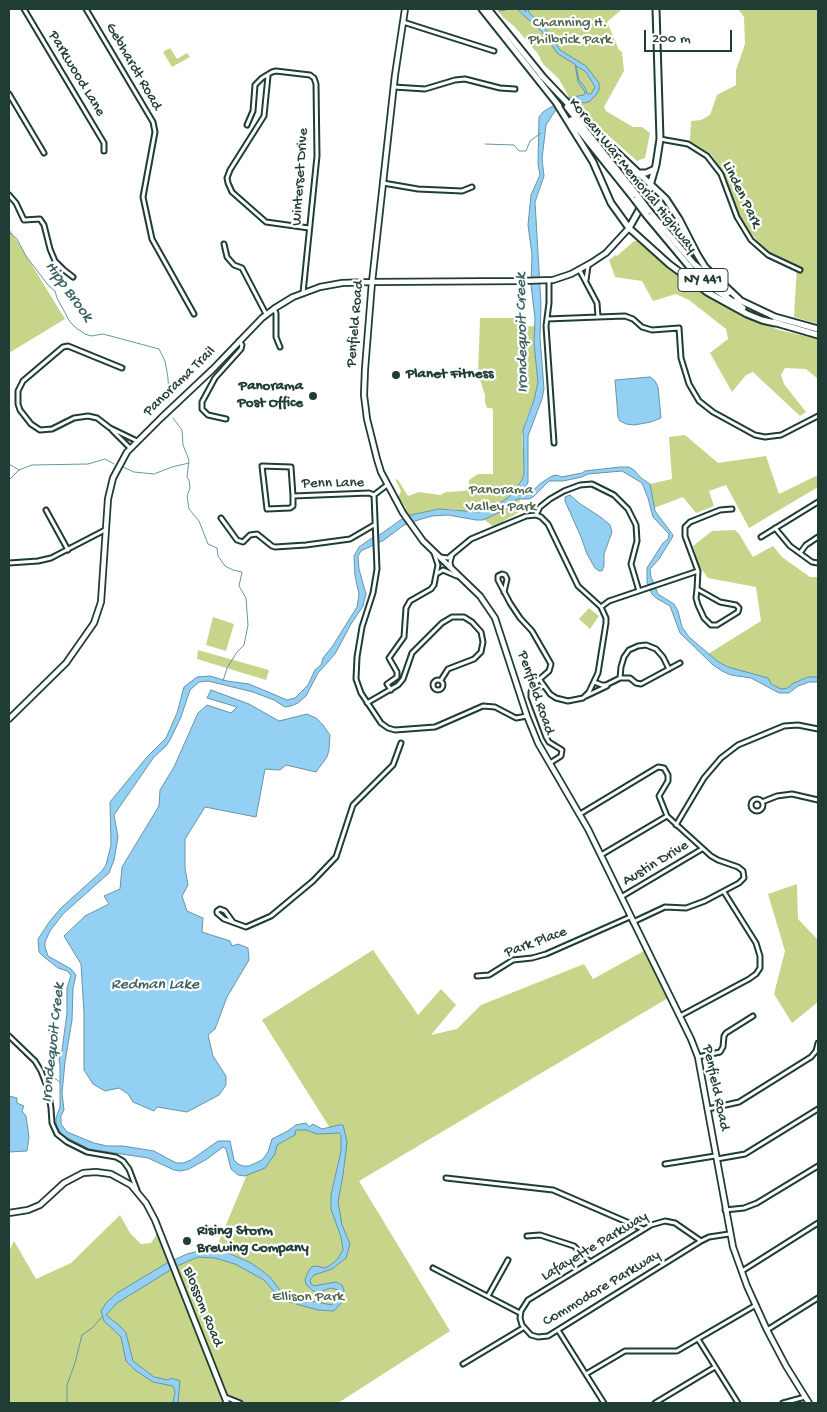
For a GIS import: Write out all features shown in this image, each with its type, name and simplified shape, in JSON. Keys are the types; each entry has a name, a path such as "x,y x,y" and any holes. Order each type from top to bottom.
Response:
{"main road":[{"name":"Penfield Road","path":"405,9 394,87 365,354 364,395 370,433 378,462 387,484 414,530 480,596 495,618 527,716 538,741 580,814 691,1039 698,1057 729,1234 742,1271 767,1330 809,1403"},
{"name":"Korean War Memorial Highway","path":"482,9 557,98"},
{"path":"488,9 541,74 568,112 651,184 672,206 705,267 740,300"},
{"path":"629,228 643,204 651,184 656,168 660,138 656,9"},
{"path":"557,98 568,112 611,203 629,228 669,264 707,292 747,314 775,323"},
{"name":"Korean War Memorial Highway","path":"568,112 682,259 703,281 741,308 775,323 818,335"},
{"path":"638,173 646,173 656,168"},
{"name":"Korean War Memorial Highway","path":"648,213 694,264 715,283 740,300 775,317 818,329"},
{"name":"Panorama Trail","path":"9,719 66,663 94,623 101,602 108,499 113,478 120,463 130,448 266,314 303,293 332,285 372,282 548,280 588,266 606,253 629,228"},
{"name":"Blossom Road","path":"9,1213 34,1208 45,1202 70,1179 89,1172 103,1172 120,1177 137,1191 151,1212 227,1403"}],"street":[{"name":"Parkwood Lane","path":"24,9 104,143 104,151"},
{"name":"Gebhardt Road","path":"86,9 153,122 155,132 143,197 152,239 194,314"},
{"path":"402,22 493,49 494,51"},
{"name":"Winterset Drive","path":"270,73 276,71 310,75 314,78 316,84 317,156 303,293"},
{"path":"247,125 253,111 256,83 270,73"},
{"path":"270,73 266,80 264,116 230,170 228,183 232,192 266,222 309,228"},
{"path":"394,87 424,90 459,79 465,79 500,88 515,88"},
{"path":"9,94 44,153"},
{"name":"Linden Park","path":"660,138 688,144 707,156 721,174 736,217 751,240 768,255 800,270"},
{"path":"383,183 418,189 462,191 472,187"},
{"path":"9,195 16,203 24,220 40,219 44,225 55,261 73,277"},
{"path":"224,244 228,257 234,265 242,268 266,314"},
{"path":"586,283 588,266"},
{"path":"580,270 596,303 598,317"},
{"path":"548,280 550,302 547,334 554,443"},
{"path":"274,308 276,313 276,337 280,347"},
{"path":"547,319 625,316 647,329 679,328 681,358 689,384 695,395 713,412 755,435 773,437 818,416"},
{"path":"226,419 208,415 202,409 202,402 217,375 241,349 240,341"},
{"path":"122,368 68,346 63,347 23,381 18,391 19,408 31,424 37,428 50,430 74,418 88,416 97,418 130,448"},
{"path":"110,428 137,441"},
{"name":"Penn Lane","path":"262,466 288,466 292,468 293,496 293,506 290,508 267,509 262,466"},
{"path":"387,484 374,495 377,569 373,593 361,632 355,670 358,686 367,703 381,723 395,730 435,728 483,706 495,707 516,718 527,716"},
{"path":"536,515 540,507 550,499 564,490 580,485 592,484 599,486 614,495 628,509 636,525 637,536 631,564 639,591"},
{"name":"Penn Lane","path":"293,496 369,493 374,495"},
{"path":"761,537 818,502"},
{"path":"697,589 715,600 736,604 739,611 716,626 712,626 704,618 696,598 698,571 685,536 685,527 690,522 720,510 732,509"},
{"path":"46,510 68,550"},
{"path":"439,557 448,558 461,545 481,534 526,516 536,515 541,517 551,529 578,586 601,607 606,618 598,673 585,696"},
{"path":"221,518 237,540 243,542 250,535 257,534 275,547 350,539 374,526"},
{"path":"775,528 790,546 812,562 818,563"},
{"path":"9,563 47,560 105,530"},
{"path":"800,554 806,545 818,537"},
{"path":"391,690 387,684 397,677 397,672 389,658 404,637 406,608 410,601 431,589 438,574 438,565 434,552"},
{"path":"452,569 450,562 453,554"},
{"path":"438,574 443,570 460,577"},
{"path":"601,607 609,600 698,571"},
{"path":"504,592 507,580 505,575 502,574 498,576 498,580 504,592 550,660 551,668 534,684 531,693 546,737 549,742 562,750 561,756 550,763"},
{"path":"367,703 391,690 403,679 416,647 446,620 452,617 464,617 472,622 481,632 482,648 474,659 448,669 440,680"},
{"path":"620,678 624,657 629,650 638,646 646,645 656,649 663,656 669,669"},
{"path":"540,680 550,694 562,700 574,701 604,688 620,678 630,678 636,683 641,684 680,663"},
{"path":"594,682 602,685 609,684"},
{"path":"531,693 537,688 544,686"},
{"path":"676,825 704,778 721,758 738,745 784,726 818,729"},
{"path":"233,922 225,911 220,909 217,911 222,918 246,927 270,916 313,880 336,857 352,805 393,765 401,743"},
{"path":"580,814 658,767 664,768 668,775 668,782 659,796 667,816 702,849"},
{"path":"762,802 777,796 792,794 818,800"},
{"path":"601,855 667,816"},
{"name":"Park Place","path":"477,976 489,975 514,960 532,958 551,952 665,907 690,907 724,892 744,878 743,871 738,867 718,860 702,849"},
{"name":"Austin Drive","path":"621,898 702,849"},
{"path":"680,1016 749,979 760,968 760,956 756,943 724,892"},
{"path":"698,1057 720,1052 726,1033 753,1016"},
{"path":"9,1036 41,1070 48,1089 52,1123 57,1134 67,1142 87,1152 116,1157 123,1161 129,1169 137,1191"},
{"path":"707,1109 739,1102 806,1060 816,1051 818,1043"},
{"path":"665,1164 745,1154 818,1109"},
{"path":"725,1210 744,1208 757,1203 818,1166"},
{"path":"446,1178 553,1190 643,1229"},
{"name":"Lafayette Parkway","path":"520,1313 528,1300 589,1261 656,1223 670,1222 680,1226 701,1241"},
{"path":"742,1271 818,1224"},
{"name":"Commodore Parkway","path":"463,1364 523,1328 531,1336 548,1336 701,1241 709,1237 729,1234"},
{"path":"527,1236 540,1235 574,1246 589,1261"},
{"path":"488,1296 508,1260"},
{"path":"433,1268 520,1313 520,1322 523,1328"},
{"path":"767,1330 818,1298"},
{"path":"586,1374 624,1351 674,1352 698,1340 756,1305"},
{"path":"558,1330 604,1403"},
{"path":"698,1340 738,1403"},
{"path":"654,1403 715,1367"},
{"path":"783,1403 796,1400 804,1395"},
{"path":"224,1397 240,1403"}],"green space":[{"name":"Channing H. Philbrick Park","path":"496,9 621,10 607,22 619,50 622,52 624,71 604,107 606,111 633,127 642,127 650,133 645,158 637,161 582,112 572,101 585,103 592,99 586,92 584,95 569,97 559,79 543,64 538,54 514,26"},
{"path":"738,9 818,9 818,324 794,317 797,265 766,250 743,225 725,175 711,154 690,141 691,121 701,120 710,115 717,95 736,85 736,70 745,44 744,17"},
{"path":"170,48 177,59 187,53 190,57 172,67 163,52"},
{"path":"9,228 65,319 9,353"},
{"path":"634,241 638,241 670,269 699,290 742,316 779,330 818,339 818,379 806,369 785,368 781,375 784,384 806,412 800,416 753,372 746,375 732,392 710,353 728,339 726,329 689,300 676,294 653,301 642,281 615,277 609,260 617,256"},
{"name":"Panorama Valley Park","path":"480,318 517,318 518,327 535,326 534,344 538,382 522,436 524,474 521,482 519,512 494,527 482,518 482,511 464,512 453,509 439,509 407,516 404,511 406,508 398,497 401,491 395,479 398,480 408,496 419,492 440,495 446,492 465,491 469,487 469,480 478,474 493,474 493,410 492,408 487,408 478,374"},
{"path":"685,435 718,463 766,456 779,494 818,475 818,487 749,528 726,485 709,491 714,506 696,513 683,497 654,508 650,484 672,479 669,437"},
{"path":"735,530 753,557 773,546 782,557 810,577 818,577 818,677 808,677 792,684 788,688 781,689 728,667 708,654 761,621 756,587 708,578 700,567 693,546 712,531"},
{"path":"589,608 599,616 590,629 579,619"},
{"path":"213,617 234,624 226,651 206,645"},
{"path":"198,650 269,670 266,680 197,659"},
{"path":"797,884 798,919 818,940 818,1002 792,1023 774,994 785,951 768,894"},
{"name":"Ellison Park","path":"373,950 418,1015 441,989 456,1005 431,1035 457,1029 481,1005 584,964 593,979 644,951 668,998 359,1181 450,1331 338,1403 9,1403 9,1251 14,1241 36,1279 71,1263 120,1215 130,1233 141,1244 151,1243 157,1234 169,1262 193,1252 215,1251 251,1165 267,1156 272,1139 300,1124 307,1124 308,1127 313,1124 322,1129 330,1128 262,1020"}],"water":[{"path":"517,9 523,9 526,12 526,9 528,9 530,14 544,27 560,50 586,66 599,83 599,90 590,101 585,103 570,102 555,111 546,125 542,159 544,176 535,202 544,389 528,436 528,483 518,495 525,496 529,494 552,476 557,475 561,477 585,471 620,467 629,467 634,470 650,484 655,511 673,535 659,559 650,569 651,577 658,594 674,604 682,627 689,637 717,661 728,667 768,678 771,684 781,689 788,688 792,684 808,677 818,677 818,682 809,682 798,686 789,693 779,693 751,678 731,675 722,671 713,665 680,633 670,606 652,594 647,583 647,568 663,543 668,539 669,534 653,517 642,483 622,471 588,474 563,481 549,481 533,497 517,499 513,506 483,520 448,515 432,516 415,521 404,525 384,540 361,551 358,556 359,569 366,594 363,606 335,654 318,673 306,696 298,703 285,707 274,700 253,692 208,681 199,682 190,690 181,717 170,740 154,757 114,815 118,837 114,860 109,873 63,914 50,931 45,942 48,956 71,969 76,975 73,988 72,1020 65,1062 62,1093 64,1110 61,1116 61,1124 67,1132 94,1143 154,1151 176,1163 191,1160 218,1141 230,1141 234,1160 243,1166 249,1166 262,1160 268,1152 272,1139 296,1125 306,1123 309,1127 313,1124 322,1129 343,1125 347,1142 338,1202 342,1225 350,1244 346,1258 332,1269 314,1275 310,1280 314,1286 336,1282 342,1285 344,1290 342,1302 334,1311 318,1310 289,1302 277,1295 264,1280 235,1264 215,1258 198,1257 177,1266 117,1303 106,1315 126,1333 133,1361 154,1377 168,1380 171,1378 180,1381 178,1403 173,1403 175,1392 173,1386 153,1382 135,1370 126,1361 121,1337 104,1321 101,1311 106,1303 117,1293 167,1263 199,1251 226,1252 251,1263 270,1277 279,1289 288,1295 306,1302 311,1301 332,1305 338,1295 338,1290 331,1288 319,1292 313,1291 306,1284 305,1279 312,1267 325,1268 329,1266 337,1260 343,1250 341,1237 331,1209 331,1195 341,1151 341,1135 339,1133 317,1134 306,1130 296,1130 295,1135 277,1145 275,1154 265,1168 245,1176 238,1175 231,1169 226,1149 223,1147 207,1159 189,1169 181,1171 174,1170 148,1158 89,1149 62,1135 56,1125 56,1118 60,1107 59,1060 67,1013 67,988 71,975 67,971 58,968 39,952 38,939 61,908 102,871 106,865 111,845 110,802 147,757 166,738 177,713 184,687 197,677 210,676 249,684 287,700 295,698 308,685 315,670 321,665 323,658 357,607 359,594 355,576 354,556 359,547 406,516 439,509 478,512 493,508 509,497 522,480 524,474 523,430 534,400 538,382 534,344 535,318 531,285 532,255 528,225 531,195 540,175 538,164 539,117 543,112 566,98 584,95 585,92 578,82 575,64 558,54 541,31","holes":["576,66 586,72 595,87 591,94 587,94 586,89 579,80"]},
{"path":"650,377 658,387 661,418 634,425 620,421 618,417 615,380"},
{"path":"570,495 610,525 612,532 604,554 602,571 595,568 587,554 565,501 565,497"},
{"name":"Redman Lake","path":"211,690 249,704 279,721 307,714 316,718 330,735 329,750 327,757 316,772 286,765 280,770 265,769 256,817 205,807 185,839 185,868 188,885 182,896 187,911 203,918 202,932 230,941 232,946 238,944 248,948 249,960 227,997 215,1029 208,1035 213,1056 226,1076 226,1085 219,1095 187,1112 157,1107 154,1111 133,1102 128,1094 119,1088 105,1091 93,1084 84,1070 84,1013 81,964 64,936 85,916 109,904 104,896 120,889 122,867 159,806 160,790 174,767 198,713 207,705 231,713 237,707 207,698"},
{"path":"9,1096 17,1098 17,1103 24,1106 22,1111 26,1116 29,1137 27,1151 9,1152"}],"waterway":[{"path":"499,11 506,10"},
{"path":"485,144 514,145 519,151 526,151 530,141 541,133"},
{"name":"Hipp Brook","path":"9,232 17,239 26,256 48,285 55,291 70,322 75,327 91,336 103,334 159,349 165,361 169,400"},
{"name":"Hipp Brook","path":"173,418 182,430 183,445 189,460 187,477 190,488 187,496 189,509 199,521 208,544 217,548 218,556 225,566 242,572 239,586 246,598 248,625 244,645 227,668 223,681"},
{"path":"9,480 19,470 32,465 88,464 105,459 114,464"},
{"path":"123,467 134,472 154,474 189,463"},
{"path":"9,464 19,470"},
{"path":"9,1040 20,1051"},
{"name":"Irondequoit Creek","path":"24,1055 35,1065"},
{"name":"Irondequoit Creek","path":"44,1071 60,1082"},
{"path":"67,1403 67,1385 82,1335 102,1317"}],"place":[{"name":"Planet Fitness","path":"396,375"},
{"name":"Panorama Post Office","path":"313,396"},
{"name":"Rising Storm Brewing Company","path":"187,1241"}]}
